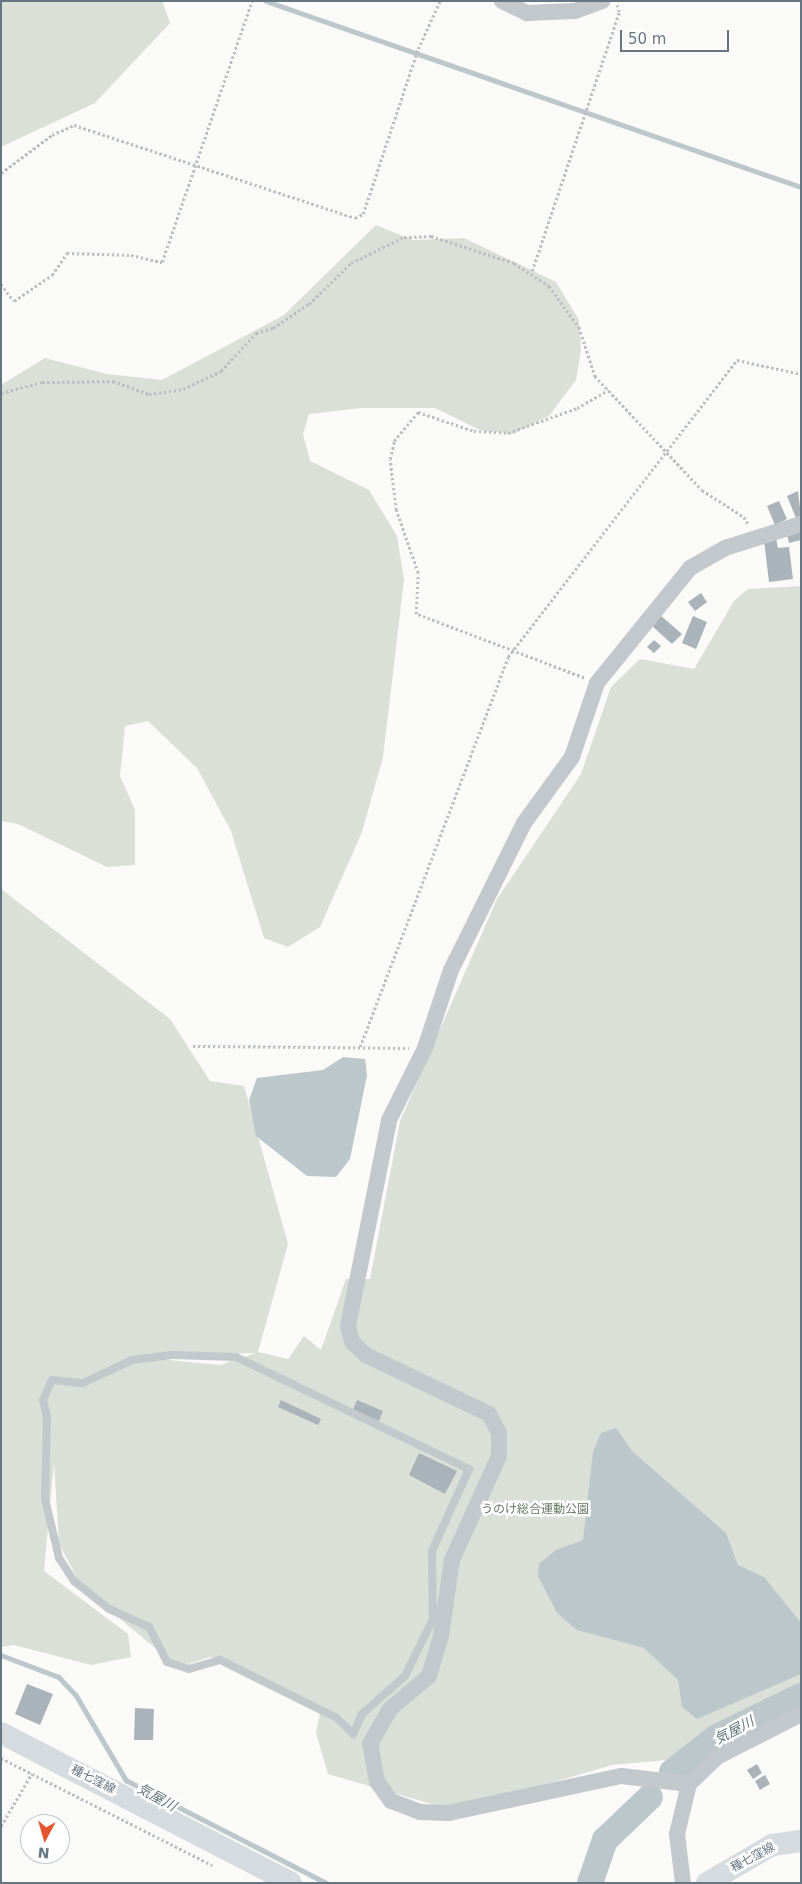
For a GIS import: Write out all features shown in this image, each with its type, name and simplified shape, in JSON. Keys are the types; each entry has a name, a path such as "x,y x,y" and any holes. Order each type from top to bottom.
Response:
{"main road":[{"name":"種七窪線","path":"1,1733 291,1883"},
{"name":"種七窪線","path":"707,1883 772,1846 801,1840"}],"street":[{"path":"502,1 527,13 575,11 602,1"},
{"path":"689,1784 622,1776 448,1813 420,1812 391,1801 377,1782 370,1744 390,1709 429,1676 441,1636 452,1560 499,1456 499,1433 489,1414 366,1355 352,1342 348,1326 390,1120 425,1048 451,970 524,823 572,757 597,683 690,568 706,556 756,537 801,524"},
{"path":"682,1883 677,1834 689,1784 717,1757 801,1714"}],"lane":[{"path":"172,1355 236,1357 469,1469 432,1551 433,1619 405,1676 362,1714 353,1734 337,1718 220,1660 189,1669 168,1662 149,1627 109,1609 74,1581 59,1558 45,1499 48,1427 43,1400 52,1380 83,1383 132,1360 172,1355"}],"path":[{"path":"1,284 14,301 52,275 67,253 131,255 162,262 252,1"},
{"path":"1,173 52,135 74,125 355,218 363,214 418,49 440,1"},
{"path":"532,271 585,108 619,12 616,1"},
{"path":"1,393 42,382 113,381 149,394 197,384 221,371 256,333 273,328 309,304 351,263 404,237 431,236 532,271 549,286 579,327 595,376 702,490 744,517 756,537"},
{"path":"360,1047 512,652 737,360 801,374"},
{"path":"597,683 416,614 418,573 390,480 394,441 418,412 474,431 508,433 577,408 608,390"},
{"path":"193,1046 425,1048"},
{"path":"1,1826 43,1754"},
{"path":"1,1758 222,1870"}],"green space":[{"path":"1,1 162,1 170,23 95,103 1,147"},
{"path":"376,225 413,240 464,238 556,282 579,320 581,350 576,380 549,416 513,434 480,430 435,408 361,408 309,414 303,434 310,461 369,490 397,536 404,580 383,757 362,832 320,927 288,947 264,938 231,831 197,768 148,721 125,726 120,776 135,810 135,865 107,867 18,824 1,821 1,385 45,358 107,374 162,380 284,315"},
{"name":"うのけ総合運動公園","path":"801,586 801,1683 666,1760 612,1765 456,1811 328,1774 316,1733 321,1708 210,1657 188,1664 167,1658 82,1587 59,1544 54,1462 44,1571 128,1634 131,1657 91,1665 14,1645 1,1647 1,889 170,1019 210,1081 244,1086 288,1244 258,1352 288,1359 304,1336 321,1350 346,1279 370,1279 400,1121 497,899 581,774 611,687 640,659 694,669 734,601 748,589","holes":["256,1353 220,1365 138,1357"]}],"shaded area":[{"path":"343,1057 365,1059 367,1075 350,1159 336,1177 307,1176 256,1136 249,1100 257,1078 323,1070"},
{"path":"616,1428 632,1451 726,1533 738,1565 764,1577 801,1623 801,1674 697,1719 682,1707 678,1680 644,1648 577,1630 557,1613 538,1576 539,1564 556,1550 583,1540 593,1452 601,1433"}],"building":[{"path":"798,491 801,516 796,518 787,496"},
{"path":"779,501 787,519 775,525 767,506"},
{"path":"801,526 801,540 789,543 786,530"},
{"path":"776,538 778,548 789,547 793,579 769,582 764,540"},
{"path":"701,593 707,602 695,611 688,602"},
{"path":"660,615 682,634 672,644 651,625"},
{"path":"693,616 707,622 696,649 682,643"},
{"path":"654,640 661,646 654,653 647,647"},
{"path":"281,1400 321,1419 318,1425 278,1407"},
{"path":"357,1400 383,1411 379,1421 353,1410"},
{"path":"419,1453 457,1471 445,1494 409,1475"},
{"path":"27,1684 53,1694 40,1725 15,1714"},
{"path":"135,1708 154,1709 153,1740 134,1740"},
{"path":"757,1764 762,1773 753,1779 747,1770"},
{"path":"765,1775 770,1784 760,1790 755,1781"}],"waterway":[{"path":"266,1 801,187"},
{"name":"気屋川","path":"1,1655 59,1677 76,1695 126,1780 326,1883"},
{"name":"気屋川","path":"672,1772 717,1737 801,1696"},
{"name":"気屋川","path":"590,1883 605,1840 650,1797"}]}
